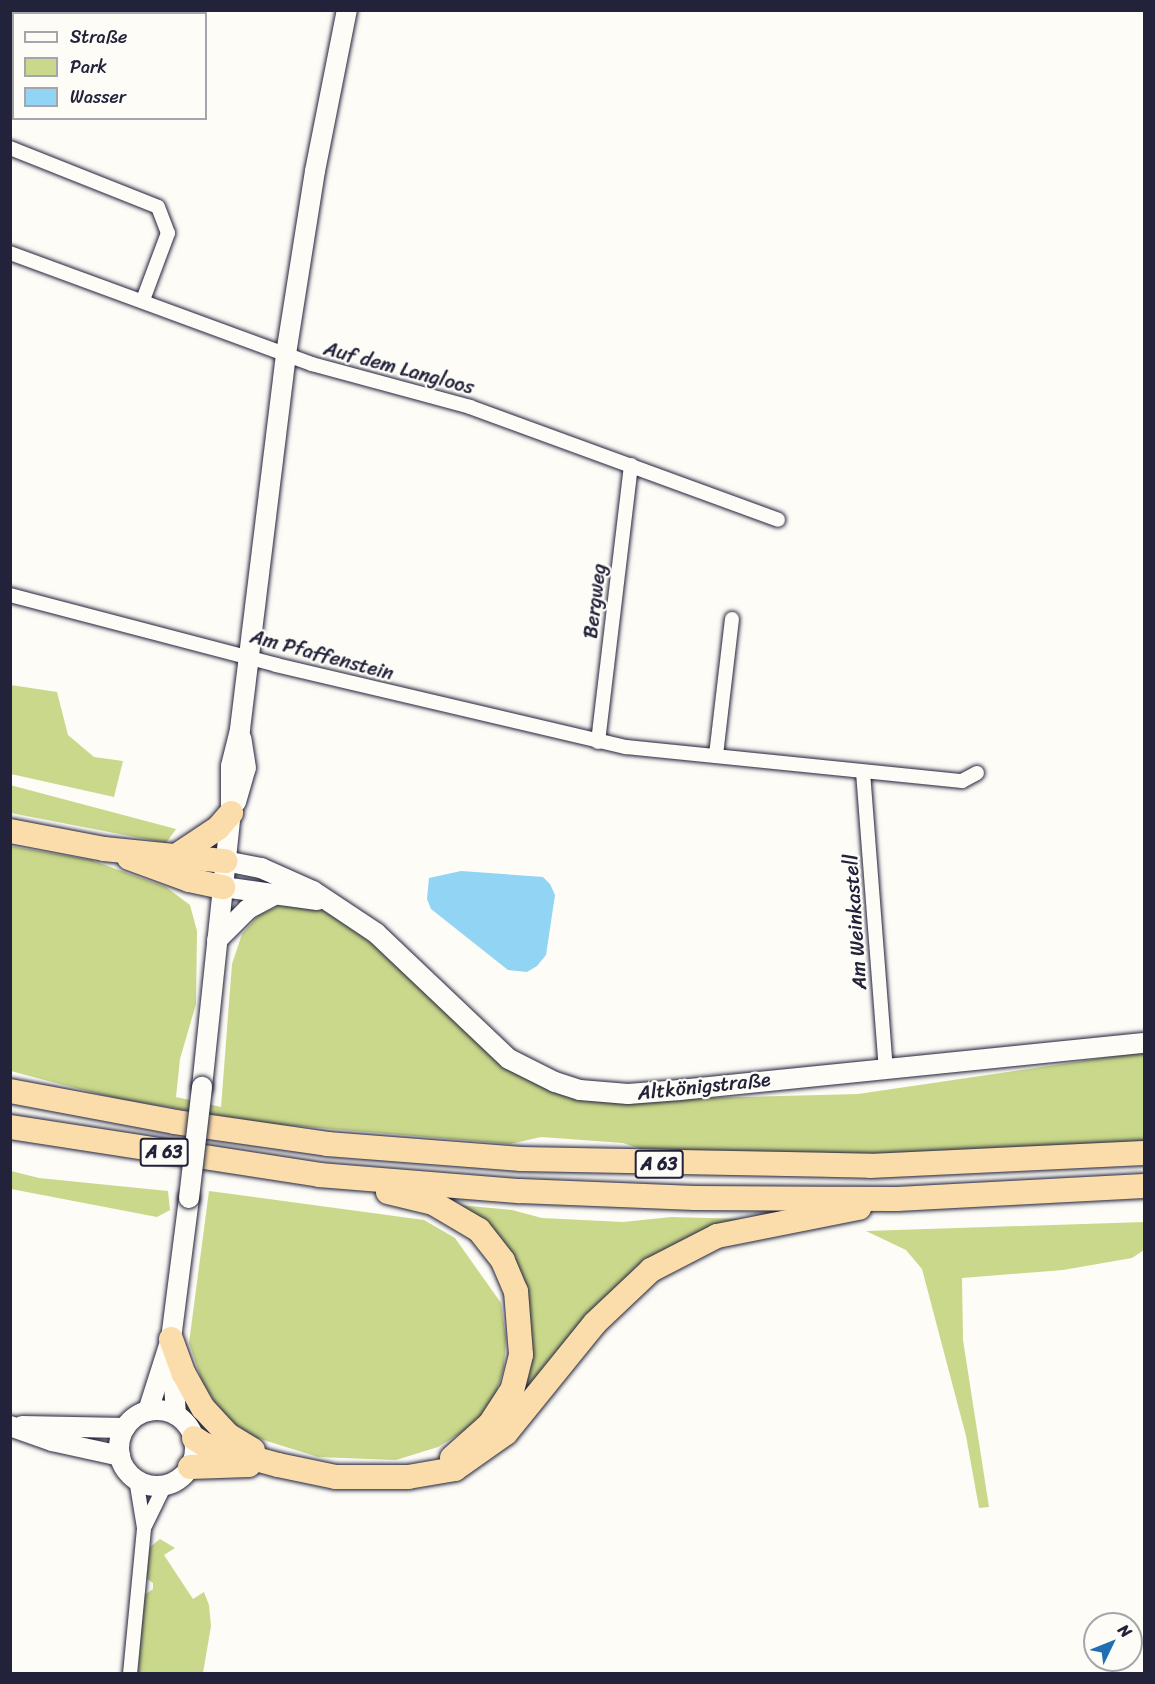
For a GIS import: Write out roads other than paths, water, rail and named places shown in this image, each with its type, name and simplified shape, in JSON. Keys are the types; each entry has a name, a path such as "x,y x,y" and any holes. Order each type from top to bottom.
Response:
{"highway":[{"path":"179,854 218,828 231,813"},
{"path":"10,831 104,849 179,854 225,861"},
{"path":"104,849 189,880 223,887"},
{"name":"A 63","path":"10,1091 175,1122 327,1144 521,1159 870,1166 1144,1153"},
{"name":"A 63","path":"10,1127 319,1175 520,1191 695,1198 897,1199 1144,1186"},
{"path":"319,1175 433,1203 459,1215 491,1244 510,1276 521,1334 521,1355 512,1390 490,1424 437,1471"},
{"path":"194,1438 205,1445 278,1465 336,1477 366,1478 437,1471 468,1462 506,1433 595,1323 651,1270 681,1251 750,1227 816,1218 897,1199"},
{"path":"171,1339 184,1374 212,1420 228,1435 278,1465"},
{"path":"190,1467 278,1465"}],"main road":[{"path":"12,1426 125,1428 148,1412 171,1339 202,1087 231,813 231,766 240,729 286,354 315,171 347,10"},
{"name":"Altkönigstraße","path":"225,861 275,873 313,891 384,940 492,1045 529,1071 555,1082 604,1094 628,1094 1144,1043"},
{"name":"Altkönigstraße","path":"223,887 328,903"},
{"path":"217,940 248,909 276,894"},
{"path":"12,1426 52,1441 120,1456 136,1479 165,1485 179,1479 190,1467 195,1453 194,1438 176,1415 171,1339"},
{"path":"148,1412 176,1415"},
{"path":"120,1456 125,1428"}],"street":[{"path":"10,148 158,207 168,233 143,300"},
{"name":"Auf dem Langloos","path":"10,253 286,354 470,407 778,520"},
{"name":"Bergweg","path":"598,742 631,465"},
{"name":"Am Pfaffenstein","path":"10,595 249,657 598,742 626,747 716,755"},
{"path":"732,619 716,755 962,781 978,773"},
{"name":"Am Weinkastell","path":"863,772 886,1069"},
{"path":"130,1674 144,1528 136,1479"},
{"path":"144,1528 165,1485"}],"water":[{"path":"461,871 543,877 550,884 555,895 546,955 537,966 527,972 508,970 431,909 427,899 429,878"}]}
